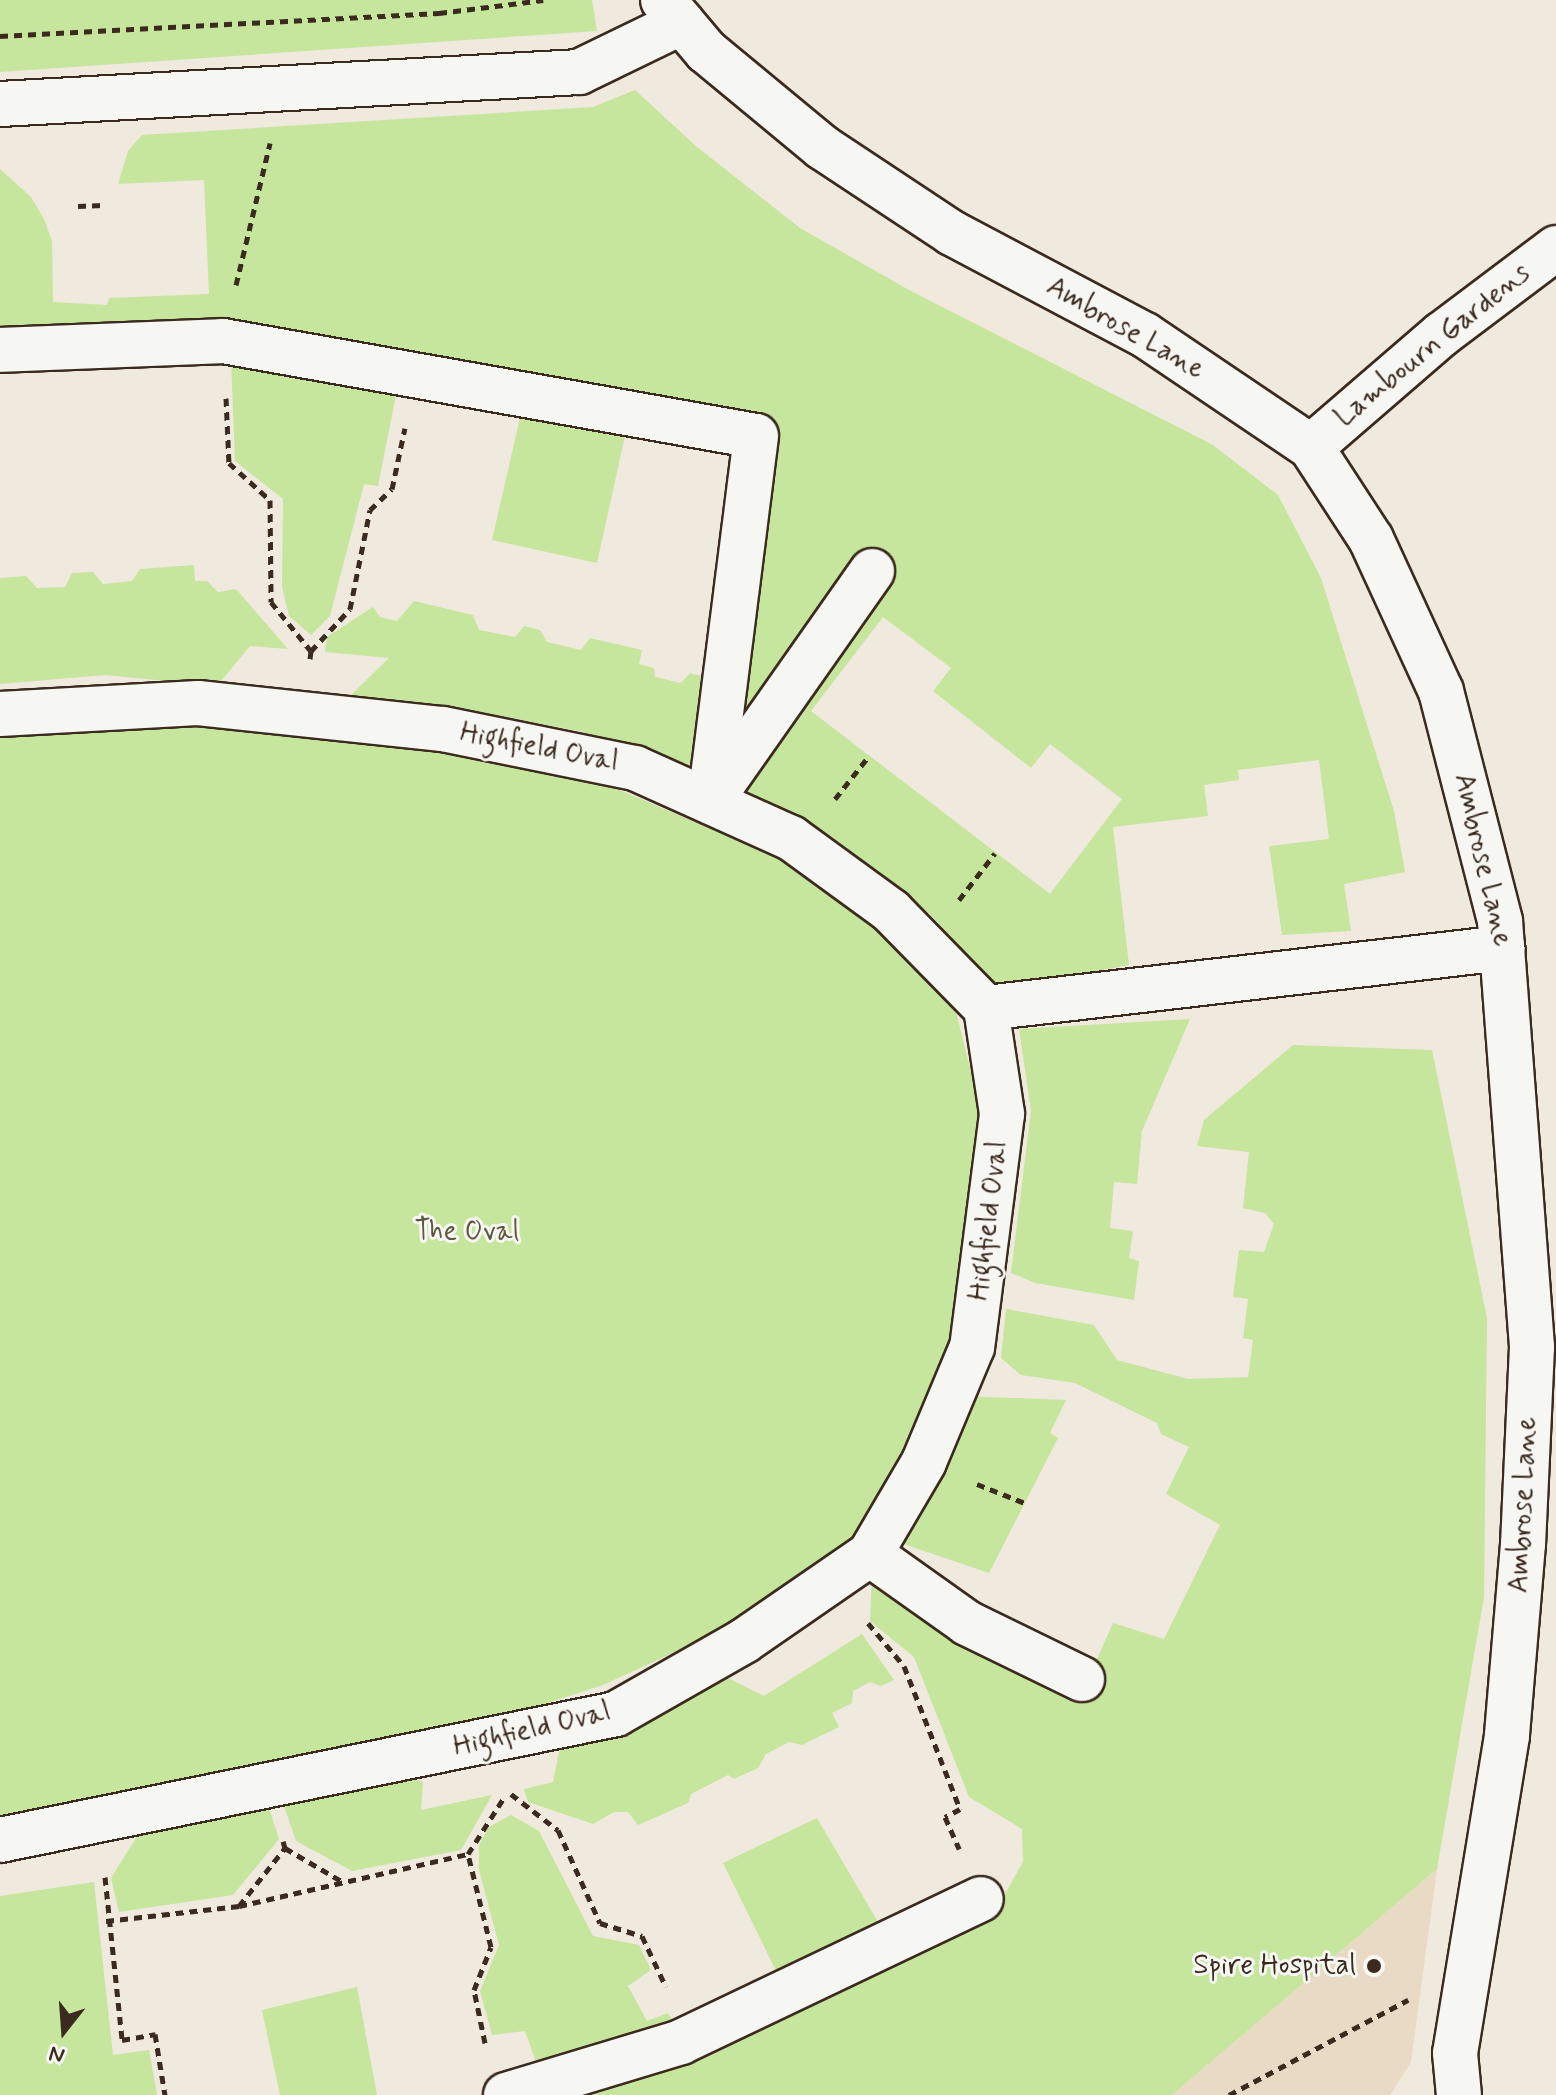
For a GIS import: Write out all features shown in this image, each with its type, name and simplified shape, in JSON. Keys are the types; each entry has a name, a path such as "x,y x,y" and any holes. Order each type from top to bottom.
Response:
{"street":[{"path":"0,104 283,92 579,72 673,11"},
{"name":"Ambrose Lane","path":"673,11 736,78 822,147 952,233 1145,335 1311,447 1371,539 1441,691 1503,948 1544,1340 1507,1736 1455,2053 1459,2095"},
{"name":"Lambourn Gardens","path":"1311,447 1442,334 1556,248"},
{"path":"0,350 223,341 756,436 710,801"},
{"path":"710,801 872,571"},
{"name":"Highfield Oval","path":"0,714 198,703 443,729 635,768 791,838 891,911 986,1008 1002,1114 972,1347 924,1462 858,1562 744,1641 616,1714 0,1840"},
{"path":"986,1008 1503,948"},
{"path":"858,1562 967,1623 1082,1679"},
{"path":"506,2095 690,2038 981,1899"}],"path":[{"path":"0,36 439,13 543,0"},
{"path":"283,92 223,341 229,463 270,500 271,602 311,651"},
{"path":"78,206 104,205"},
{"path":"306,714 311,651 350,609 370,510 392,489 416,376"},
{"path":"858,1562 870,1629 904,1666 960,1809 945,1817 981,1899"},
{"path":"498,1738 508,1792 558,1830 600,1923 642,1936 690,2038"},
{"path":"272,1785 285,1848 343,1882"},
{"path":"106,1921 239,1906 468,1854 508,1792"},
{"path":"121,1816 105,1875 106,1921 122,2040 155,2034 165,2095"},
{"path":"239,1906 285,1848"},
{"path":"468,1854 491,1947 474,1990 487,2050"},
{"path":"1229,2095 1358,2023 1420,1995"}],"shaded area":[{"name":"Spire Hospital","path":"1437,1869 1411,2062 1390,2095 1172,2095"}],"green space":[{"path":"0,0 592,0 597,31 0,72"},
{"path":"635,90 697,147 800,228 909,290 1213,445 1278,495 1321,578 1394,811 1405,872 1344,884 1351,931 1282,935 1269,846 1329,839 1319,760 1238,770 1239,780 1204,785 1208,816 1113,827 1129,965 998,989 930,914 844,846 810,823 747,795 746,762 895,572 872,554 736,729 775,422 637,390 214,333 0,340 0,169 31,197 44,219 52,241 53,302 107,305 109,298 209,294 204,180 118,184 128,151 142,135 593,107","holes":["883,617 951,668 933,691 1031,768 1050,744 1122,799 1050,894 811,711"]},
{"path":"231,360 396,395 378,486 364,484 330,616 311,635 289,616 282,587 283,499 235,461"},
{"path":"522,409 626,431 597,563 492,540"},
{"path":"194,565 195,581 207,581 218,592 236,589 288,649 250,646 217,686 105,675 0,684 0,578 26,576 37,588 65,587 72,573 93,572 103,584 132,581 140,569"},
{"path":"414,601 473,615 479,630 515,637 524,626 540,630 547,642 581,650 590,638 642,650 639,664 654,668 655,677 681,683 690,673 705,677 696,772 579,731 446,706 349,697 389,658 325,652 327,637 373,607 380,617 397,621"},
{"name":"The Oval","path":"192,722 439,745 610,786 780,858 873,909 954,1004 977,1096 979,1204 959,1337 908,1455 863,1528 820,1568 725,1629 603,1685 501,1718 0,1817 0,737"},
{"path":"1190,1019 1142,1131 1137,1184 1114,1182 1110,1228 1133,1231 1129,1258 1139,1261 1134,1300 1035,1283 1011,1273 1031,1111 1019,1029"},
{"path":"1293,1045 1432,1050 1487,1318 1484,1597 1437,1869 1172,2095 565,2095 993,1915 1023,1862 1022,1829 969,1797 914,1657 870,1621 872,1576 1082,1693 1113,1623 1164,1639 1220,1525 1166,1494 1189,1447 1161,1434 1157,1423 1075,1383 1021,1375 1001,1358 1006,1309 1094,1325 1117,1360 1188,1379 1248,1377 1253,1340 1243,1338 1248,1299 1233,1297 1239,1250 1264,1252 1274,1224 1265,1213 1243,1208 1249,1152 1197,1146 1204,1120"},
{"path":"961,1396 1066,1400 1050,1433 1058,1438 989,1573 892,1540"},
{"path":"862,1634 894,1680 881,1686 870,1682 853,1691 852,1703 832,1713 839,1727 802,1745 789,1742 766,1754 758,1768 734,1779 728,1775 691,1794 688,1803 638,1825 628,1812 614,1812 593,1824 528,1802 524,1789 553,1782 561,1742 626,1735 724,1676 764,1696"},
{"path":"405,1775 423,1782 421,1810 492,1795 461,1850 352,1871 296,1841 283,1803"},
{"path":"269,1808 279,1839 233,1895 119,1912 111,1878 141,1830"},
{"path":"511,1815 539,1831 593,1936 639,1945 651,1970 628,1986 647,2021 668,2013 677,2028 539,2070 525,2031 492,2035 480,1991 499,1945 479,1870 479,1845 489,1827"},
{"path":"817,1818 885,1934 783,1985 723,1863"},
{"path":"94,1882 113,2055 149,2050 157,2095 0,2095 0,1896"},
{"path":"357,1987 377,2095 280,2095 262,2010"}],"place":[{"name":"Spire Hospital","path":"1374,1966"}]}
